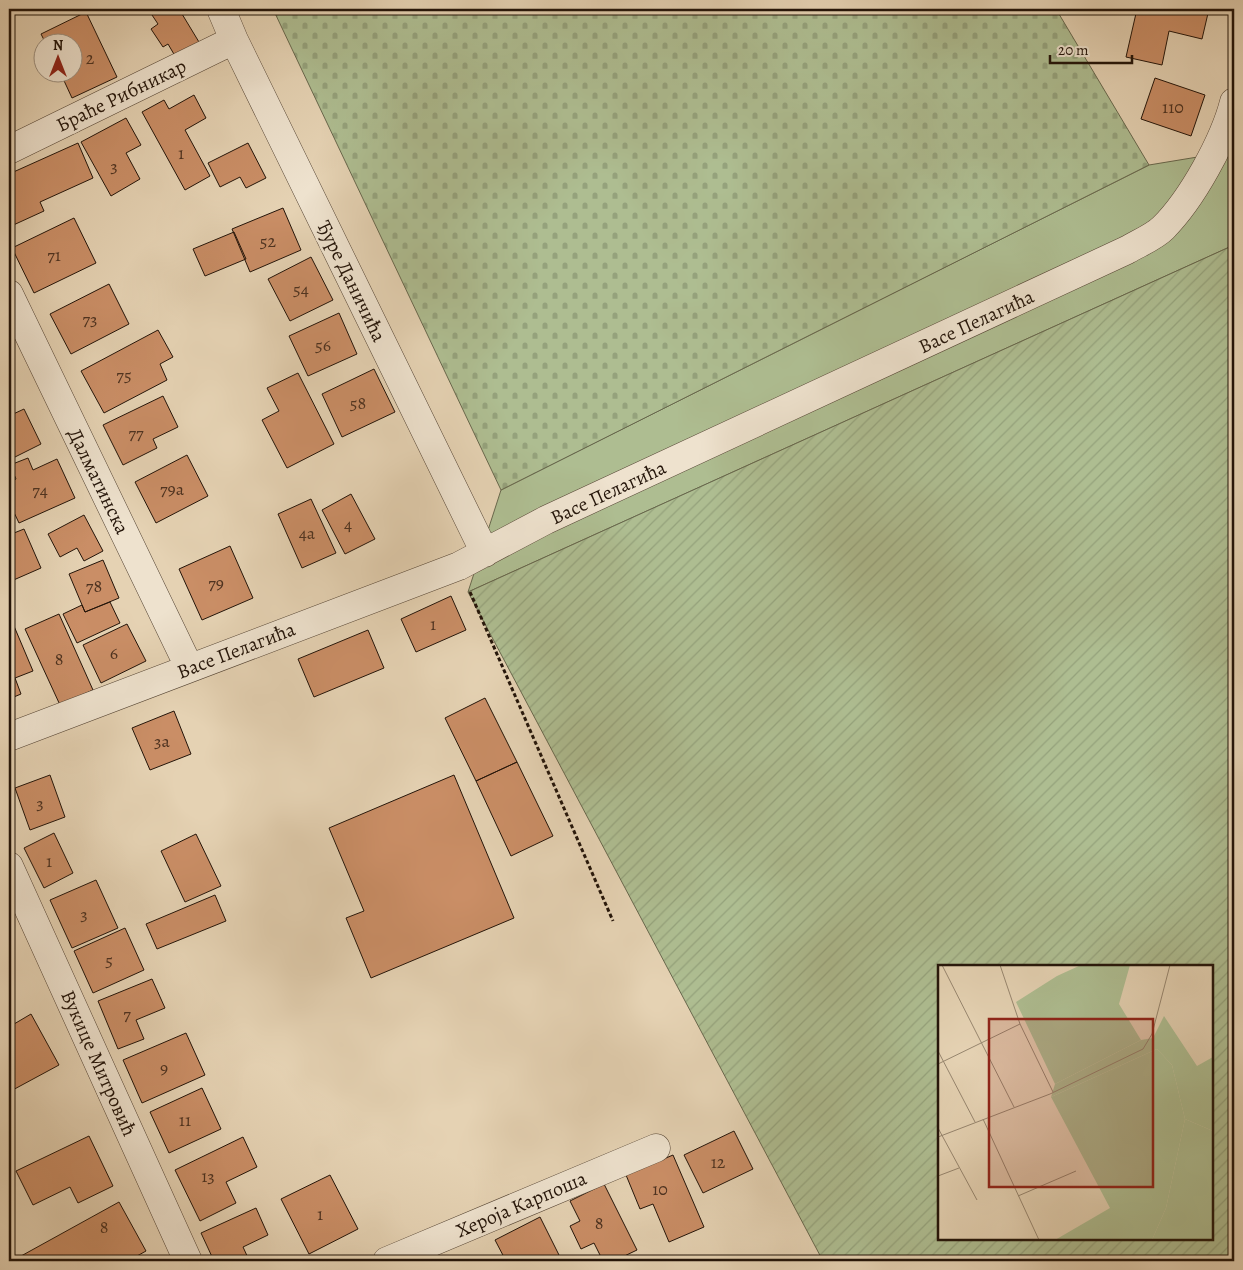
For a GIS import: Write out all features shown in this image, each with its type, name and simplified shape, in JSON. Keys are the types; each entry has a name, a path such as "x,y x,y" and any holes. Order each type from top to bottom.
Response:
{"street":[{"name":"Ђуре Даничића","path":"222,9 234,40 485,553"},
{"name":"Браће Рибникар","path":"9,150 234,40"},
{"name":"Васе Пелагића","path":"9,737 459,566 546,520 1128,250 1162,229 1185,202 1210,160 1230,116 1234,102"},
{"name":"Далматинска","path":"9,294 189,668"},
{"name":"Вукице Митровић","path":"9,866 188,1261"},
{"name":"Хероја Карпоша","path":"387,1261 656,1148"}],"path":[{"path":"459,566 613,921"}],"green space":[{"path":"273,9 1056,9 1149,165 501,490"},
{"path":"1234,151 1234,245 468,592 501,490 1149,165"},
{"path":"1234,245 1234,1261 823,1261 468,592"}],"building":[{"path":"148,9 179,9 202,47 178,61 168,44 163,47 151,29 158,24"},
{"path":"1137,9 1209,9 1202,39 1169,31 1162,65 1126,57"},
{"path":"86,12 117,77 72,98 65,82 82,82 82,32 45,32"},
{"path":"1155,78 1205,95 1191,136 1141,119"},
{"path":"194,95 206,118 185,130 210,176 185,190 142,112 164,100 169,109"},
{"path":"126,118 141,145 126,153 140,179 111,196 81,142"},
{"path":"78,143 93,178 40,202 44,211 9,227 9,174"},
{"path":"248,143 266,178 246,188 240,177 220,187 208,163"},
{"path":"283,208 301,250 250,272 232,229"},
{"path":"74,218 96,263 34,293 12,248"},
{"path":"234,232 246,259 205,276 193,249"},
{"path":"311,257 333,300 290,321 268,279"},
{"path":"109,284 129,324 71,354 50,314"},
{"path":"339,313 357,354 308,376 289,336"},
{"path":"158,330 173,357 160,364 167,380 104,413 81,371"},
{"path":"374,369 395,412 342,437 322,394"},
{"path":"298,373 334,444 287,468 262,420 279,411 267,388"},
{"path":"163,396 178,427 153,439 157,448 123,465 103,425"},
{"path":"24,409 41,444 9,460 9,416"},
{"path":"187,455 208,496 156,523 135,482"},
{"path":"28,458 33,470 57,459 75,498 19,523 9,505 9,483 16,479 10,465"},
{"path":"351,494 375,539 345,554 322,510"},
{"path":"311,499 336,553 302,568 278,514"},
{"path":"84,515 103,551 84,561 77,548 60,557 48,534"},
{"path":"24,529 41,568 9,582 9,535"},
{"path":"230,546 253,598 202,620 179,569"},
{"path":"103,560 119,598 85,612 69,574"},
{"path":"451,596 466,630 416,652 401,619"},
{"path":"110,602 120,623 77,643 63,614 82,605 85,612"},
{"path":"59,614 93,690 60,705 25,629"},
{"path":"11,619 33,671 15,678 21,694 9,699 9,620"},
{"path":"127,624 146,661 101,683 83,645"},
{"path":"368,630 384,668 314,697 298,659"},
{"path":"485,698 517,762 476,781 445,718"},
{"path":"174,711 191,754 150,770 132,728"},
{"path":"517,762 553,836 511,856 476,781"},
{"path":"50,775 65,817 30,830 15,788"},
{"path":"454,775 514,918 371,978 346,918 364,911 329,828"},
{"path":"54,833 73,873 44,888 24,848"},
{"path":"196,834 221,886 185,902 161,851"},
{"path":"96,880 118,928 72,948 50,900"},
{"path":"215,895 226,921 157,949 146,924"},
{"path":"125,928 144,970 93,993 74,951"},
{"path":"152,979 165,1008 136,1020 144,1039 118,1049 98,1001"},
{"path":"31,1014 59,1065 9,1092 9,1027"},
{"path":"186,1033 205,1075 142,1103 123,1060"},
{"path":"202,1088 221,1129 169,1153 150,1112"},
{"path":"734,1131 753,1169 703,1193 684,1155"},
{"path":"89,1136 113,1186 78,1203 70,1187 33,1205 16,1171"},
{"path":"243,1137 257,1167 226,1182 236,1203 200,1221 175,1170"},
{"path":"673,1155 704,1227 669,1242 653,1204 640,1209 626,1175"},
{"path":"330,1175 358,1229 309,1254 281,1199"},
{"path":"604,1184 637,1250 614,1261 603,1261 594,1243 581,1249 570,1226 580,1221 570,1201"},
{"path":"119,1202 146,1251 128,1261 12,1261"},
{"path":"256,1208 268,1235 243,1247 249,1260 214,1261 201,1233"},
{"path":"540,1217 562,1261 506,1261 495,1240"}]}
